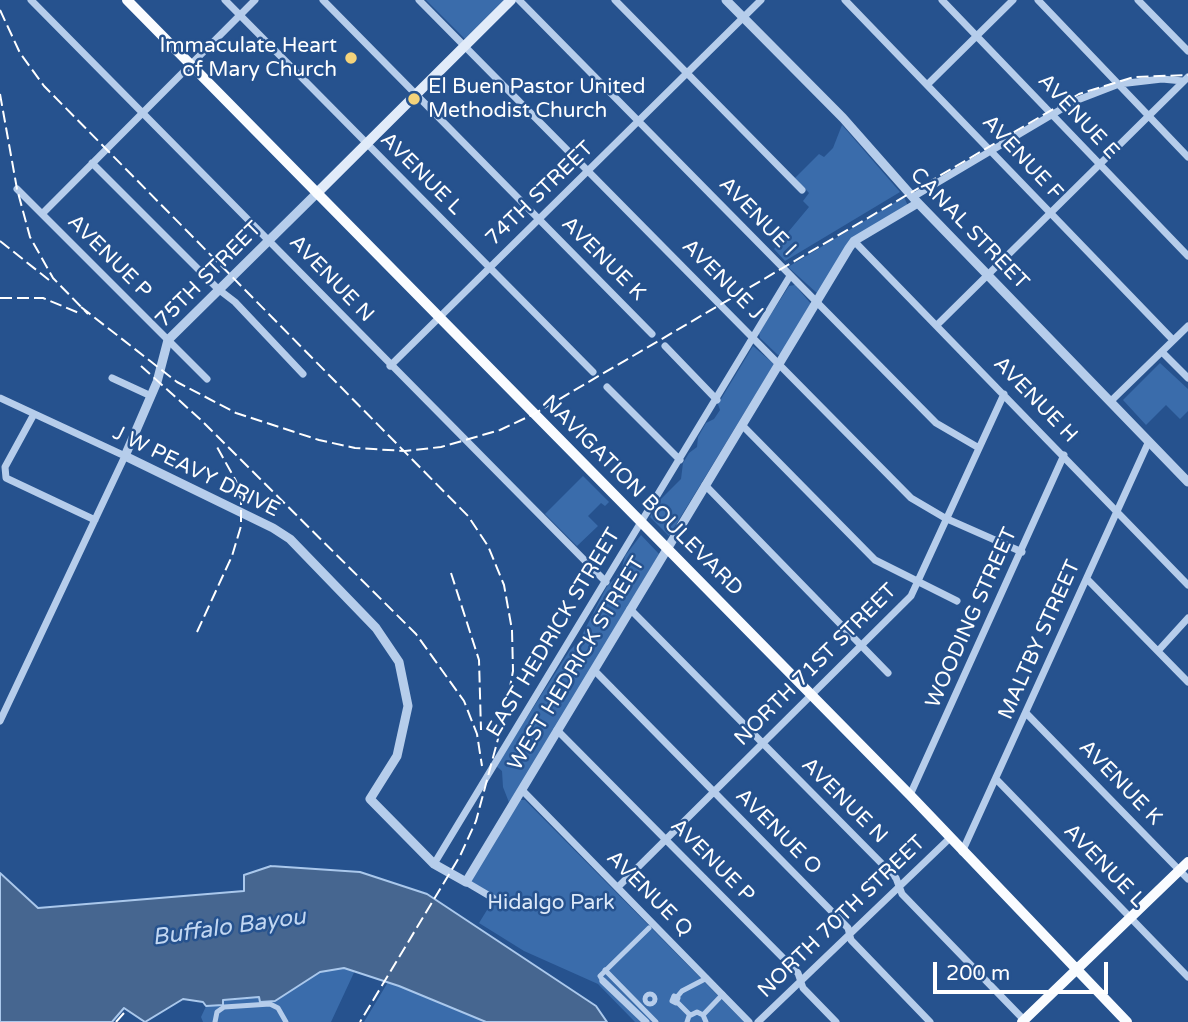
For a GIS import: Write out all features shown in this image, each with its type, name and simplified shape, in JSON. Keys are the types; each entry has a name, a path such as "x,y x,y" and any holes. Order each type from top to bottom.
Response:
{"main road":[{"name":"NAVIGATION BOULEVARD","path":"127,0 910,795 1127,1022"},
{"name":"75TH STREET","path":"317,192 511,0"},
{"path":"1024,1021 1130,918 1185,870"}],"street":[{"name":"AVENUE N","path":"31,0 606,582"},
{"name":"AVENUE L","path":"225,0 593,372"},
{"path":"42,214 255,0"},
{"name":"AVENUE K","path":"323,0 652,334"},
{"name":"AVENUE J","path":"419,0 911,498 946,518 1022,552"},
{"name":"AVENUE I","path":"519,0 936,423 979,448"},
{"path":"615,0 802,190"},
{"name":"CANAL STREET","path":"726,0 843,118 916,200 1188,482"},
{"name":"74TH STREET","path":"390,366 761,0"},
{"name":"AVENUE F","path":"845,0 1173,340"},
{"name":"AVENUE E","path":"942,0 1188,256"},
{"path":"928,85 1013,0"},
{"path":"1038,0 1188,157"},
{"path":"1138,0 1188,51"},
{"path":"937,325 1186,79"},
{"name":"WEST HEDRICK STREET","path":"466,882 854,240 989,151 1075,100 1119,84 1186,79"},
{"path":"1176,88 1188,90"},
{"path":"92,163 218,289 235,302 303,374"},
{"name":"AVENUE P","path":"17,189 207,379"},
{"name":"75TH STREET","path":"0,721 125,456 151,396 168,340 317,192"},
{"name":"AVENUE H","path":"854,240 1188,585"},
{"name":"EAST HEDRICK STREET","path":"434,864 790,276"},
{"path":"1111,401 1188,326"},
{"path":"665,346 717,400"},
{"path":"1162,352 1188,378"},
{"path":"112,378 151,396"},
{"path":"607,387 680,460"},
{"name":"NORTH 71ST STREET","path":"618,887 911,596 1004,394"},
{"name":"J W PEAVY DRIVE","path":"0,398 273,528 290,540 390,646 405,680 407,723 394,763 370,799 434,864 493,898"},
{"path":"34,414 5,467 5,476 94,520"},
{"path":"742,425 875,560 957,601"},
{"name":"MALTBY STREET","path":"962,852 1149,442"},
{"name":"WOODING STREET","path":"910,795 1065,455"},
{"path":"705,485 888,673"},
{"path":"1087,579 1188,682"},
{"name":"AVENUE N","path":"630,609 896,878 902,894 1024,1021"},
{"path":"1158,650 1188,618"},
{"name":"AVENUE O","path":"594,670 848,928 851,940 930,1022"},
{"name":"AVENUE K","path":"1026,713 1185,870"},
{"name":"AVENUE P","path":"556,730 798,973 801,982 836,1022"},
{"name":"AVENUE L","path":"996,779 1188,977"},
{"name":"AVENUE Q","path":"523,790 749,1022"},
{"name":"NORTH 70TH STREET","path":"758,1022 950,838"},
{"path":"646,1022 600,976 649,928"},
{"path":"605,970 656,1022"},
{"path":"675,1000 682,991 707,978"},
{"path":"703,1014 723,994"},
{"path":"656,999 675,1000 690,1014"},
{"path":"215,1022 217,1012 225,1007 270,1004 278,1008 286,1022"},
{"path":"690,1014 703,1014"},
{"path":"687,1022 690,1014"},
{"path":"703,1014 705,1022"}],"green space":[{"path":"426,0 506,0 465,39"},
{"path":"842,125 900,192 785,261 774,249 809,207 803,201 809,193 795,178 819,154 824,157 833,148"},
{"path":"904,197 908,206 860,235 818,294 788,267"},
{"path":"795,285 811,304 782,354 778,355 760,338 759,333 789,286"},
{"path":"753,346 774,364 669,536 650,517 661,499 681,479 683,463 697,447 698,437 706,423 714,419 720,410 718,404"},
{"path":"1160,363 1188,389 1188,411 1180,419 1166,405 1146,425 1123,400"},
{"path":"583,476 609,502 605,506 601,503 588,516 598,526 577,546 545,514"},
{"path":"641,535 659,554 510,805 503,787 502,771 496,766 570,650 579,641 606,588 621,571 625,556"},
{"name":"Hidalgo Park","path":"519,800 525,800 744,1022 635,1022 598,984 524,951 479,923 495,897 471,881"},
{"path":"358,964 331,1022 203,1022 201,1017 217,983"},
{"path":"388,982 399,986 486,1022 364,1022"}],"water":[{"name":"Buffalo Bayou","path":"271,866 360,872 427,894 596,1006 607,1022 486,1022 399,986 344,968 320,972 275,1001 260,1002 259,997 223,1000 223,1005 206,1006 203,1002 183,999 145,1022 124,1008 112,1022 0,1022 0,873 38,908 244,891 244,875"}],"railway":[{"path":"0,10 20,53 44,86 468,516 488,546 504,585 512,630 513,671 506,709 476,821 460,856 360,1022"},
{"path":"81,307 177,382 236,413 319,440 355,448 405,451 441,447 500,430 534,414 1079,94 1134,77 1188,75"},
{"path":"0,94 17,189 30,237 53,278 88,314"},
{"path":"0,241 49,280"},
{"path":"0,298 43,298 79,313"},
{"path":"141,366 201,420 416,634 464,701 477,734 482,766"},
{"path":"197,632 232,556 241,526 241,499 236,481 217,447"},
{"path":"451,573 479,660 481,730"},
{"path":"116,1022 124,1013"}],"place":[{"name":"Immaculate Heart of Mary Church","path":"351,58"},
{"name":"El Buen Pastor United Methodist Church","path":"414,99"}]}
